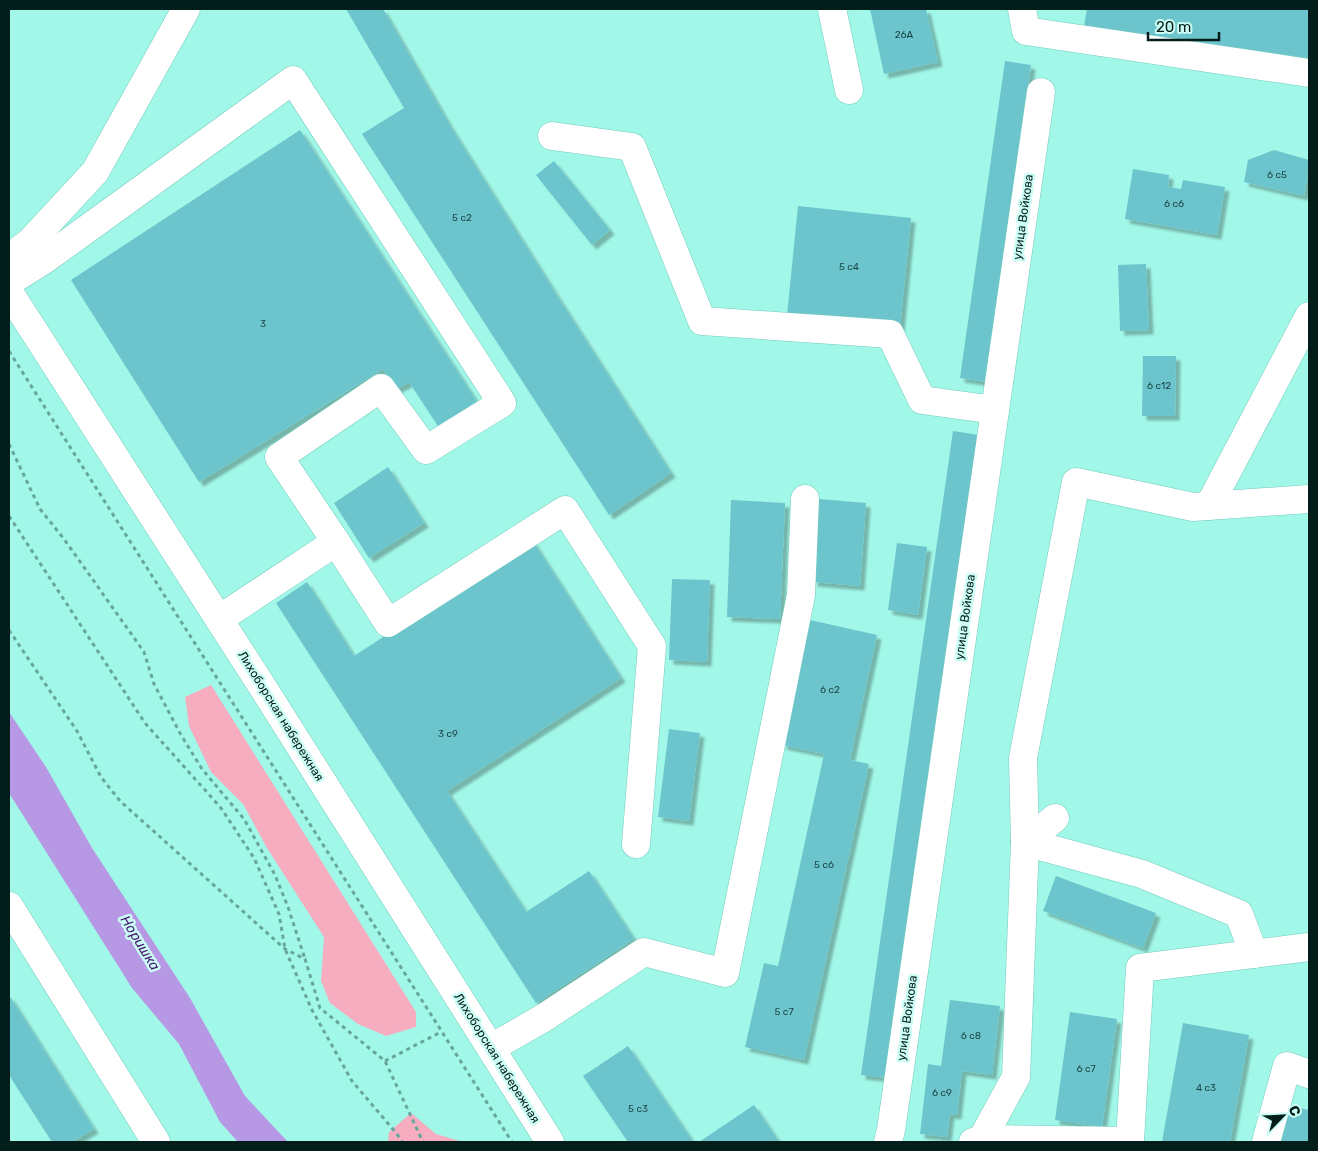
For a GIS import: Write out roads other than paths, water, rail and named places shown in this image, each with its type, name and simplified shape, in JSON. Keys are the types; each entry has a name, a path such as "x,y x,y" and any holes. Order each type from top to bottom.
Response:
{"street":[{"path":"9,258 30,242 95,172 186,9"},
{"path":"832,9 849,90"},
{"path":"1024,20 1309,73"},
{"path":"9,282 44,260 293,80 502,403 426,450 381,388 279,457 388,623 565,510 652,646 636,844"},
{"name":"улица Войкова","path":"888,1142 1041,92"},
{"path":"552,136 632,147 702,321 890,334 922,400 995,410"},
{"name":"Лихоборская набережная","path":"9,292 219,619 550,1142"},
{"path":"1209,506 1309,316"},
{"path":"977,1140 1016,1078 1025,842 1023,758 1076,482 1193,507 1309,499"},
{"path":"491,1048 545,1017 644,952 725,973 801,595 806,499"},
{"path":"219,619 336,542"},
{"path":"1025,842 1055,818"},
{"path":"1025,842 1142,874 1239,914 1254,954"},
{"path":"9,906 146,1139"},
{"path":"977,1140 1130,1141 1140,968 1309,947"},
{"path":"1266,1142 1287,1066 1309,1074"}],"water":[{"name":"Норишка","path":"9,712 46,767 92,848 190,998 245,1096 288,1142 238,1142 220,1122 179,1044 132,988 9,793"}]}
